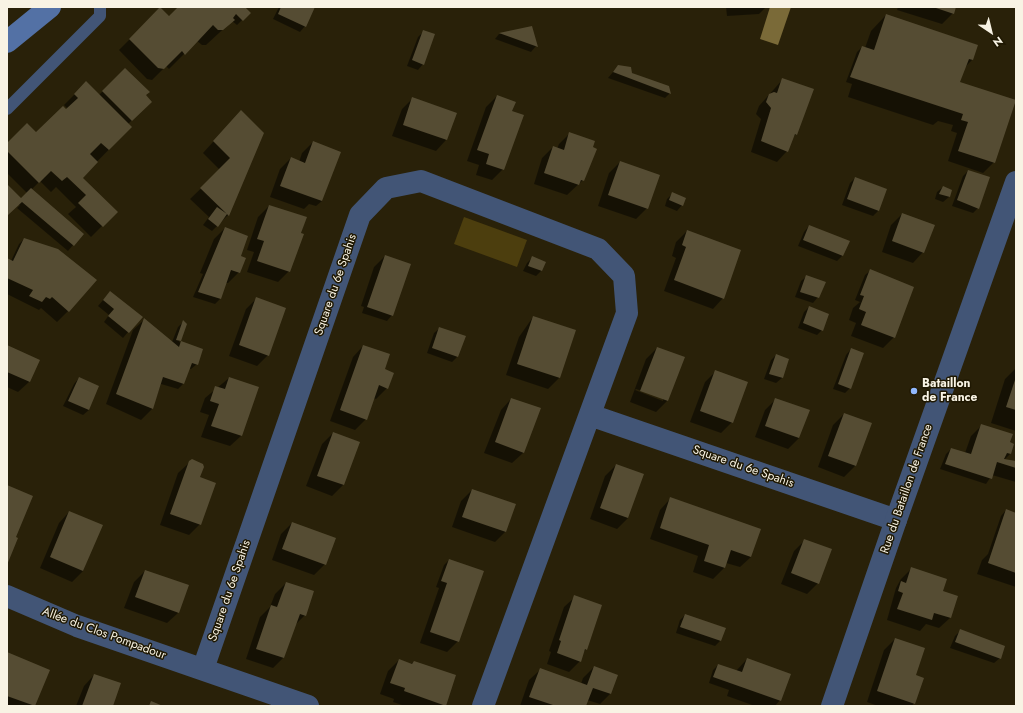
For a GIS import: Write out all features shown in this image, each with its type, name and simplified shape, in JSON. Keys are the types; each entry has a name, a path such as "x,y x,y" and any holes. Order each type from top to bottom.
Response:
{"main road":[{"path":"7,42 50,7"}],"street":[{"name":"Square du 6e Spahis","path":"203,670 360,215 386,188 421,181 598,248 624,276 627,313 483,706"},
{"name":"Rue du Bataillon de France","path":"832,706 896,520 1016,182"},
{"name":"Square du 6e Spahis","path":"590,415 896,520"},
{"name":"Allée du Clos Pompadour","path":"7,596 76,626 203,670"},
{"path":"203,670 308,706"}],"lane":[{"path":"7,109 100,16 100,7"}],"shaded area":[{"path":"770,7 791,7 778,45 760,39"},
{"path":"464,217 527,240 517,267 454,244"}],"building":[{"path":"160,7 169,16 178,7 245,7 251,13 243,21 236,14 233,18 235,20 223,30 218,30 213,25 185,55 182,51 164,69 158,68 129,39"},
{"path":"281,7 315,7 306,27 278,14"},
{"path":"933,7 956,7 954,14"},
{"path":"886,14 978,45 973,60 969,59 960,82 1016,100 995,163 958,151 968,122 961,120 963,114 850,77 862,46 874,50"},
{"path":"532,26 538,47 499,33"},
{"path":"423,30 435,34 424,65 412,60"},
{"path":"618,65 631,67 632,73 669,86 671,94 613,72"},
{"path":"125,68 150,92 146,95 152,102 132,121 102,91"},
{"path":"782,78 814,89 797,135 795,134 788,152 761,141 771,108 766,102 769,94 774,92 777,93"},
{"path":"86,81 132,127 109,150 101,143 90,154 98,162 83,178 118,212 103,227 78,203 86,195 67,177 62,181 51,171 39,183 7,151 7,143 27,123 36,132 63,106 66,109 78,98 74,94"},
{"path":"497,95 516,102 512,111 524,115 504,170 486,164 489,154 477,150"},
{"path":"412,97 457,113 447,140 403,125"},
{"path":"241,110 264,133 229,216 200,188 230,158 213,141"},
{"path":"569,132 595,141 593,147 597,149 584,181 581,180 579,185 544,173 553,146 564,150"},
{"path":"313,141 341,152 322,201 280,186 291,157 305,163"},
{"path":"620,161 660,175 648,209 608,195"},
{"path":"968,170 990,177 979,209 957,200"},
{"path":"855,177 887,189 879,211 847,199"},
{"path":"7,184 21,198 31,188 84,234 74,246 22,202 7,216"},
{"path":"943,186 952,190 950,197 939,194"},
{"path":"672,192 686,198 683,206 669,200"},
{"path":"269,205 307,217 301,233 304,234 290,272 257,261 264,241 257,239"},
{"path":"217,207 227,214 218,227 208,219"},
{"path":"902,213 935,225 924,253 892,241"},
{"path":"809,225 850,241 843,256 803,240"},
{"path":"225,227 248,236 241,256 246,258 240,273 231,270 221,299 198,292"},
{"path":"687,230 741,250 724,299 674,280 686,247 682,245"},
{"path":"24,238 58,249 97,280 69,312 52,297 50,299 46,297 42,302 29,296 33,290 7,278 7,258 13,261"},
{"path":"385,255 411,264 393,316 367,307"},
{"path":"532,256 546,262 542,271 528,266"},
{"path":"870,269 914,287 895,338 861,325 866,312 859,309 864,296 860,295"},
{"path":"806,275 826,282 819,298 800,292"},
{"path":"110,291 143,317 129,333 108,316 114,309 103,300"},
{"path":"256,297 286,308 269,356 239,345"},
{"path":"809,306 829,314 823,331 803,323"},
{"path":"533,316 576,330 560,378 517,364"},
{"path":"144,318 179,347 181,341 203,349 198,365 192,363 184,384 163,377 153,409 116,394"},
{"path":"183,320 187,324 181,341 176,340"},
{"path":"439,327 466,336 458,357 432,348"},
{"path":"7,345 40,360 30,382 7,372"},
{"path":"363,345 390,354 385,369 394,373 388,389 379,385 367,420 340,410"},
{"path":"657,347 685,357 668,401 640,391"},
{"path":"851,348 864,353 851,389 838,384"},
{"path":"776,354 789,359 783,378 769,374"},
{"path":"715,370 748,382 733,423 700,411"},
{"path":"79,377 99,386 89,410 68,401"},
{"path":"229,377 259,387 242,436 211,426 219,404 210,401 215,386 225,389"},
{"path":"1016,377 1016,410 1006,407"},
{"path":"511,398 541,408 524,453 495,442"},
{"path":"775,398 810,410 799,438 765,426"},
{"path":"844,413 872,423 856,466 828,456"},
{"path":"981,424 1013,434 1010,442 1014,444 1011,454 1007,453 1004,459 1016,461 1016,468 997,462 992,479 945,464 951,448 971,454"},
{"path":"333,432 360,442 344,485 317,476"},
{"path":"192,459 203,464 204,467 200,477 216,483 201,525 170,514 189,461"},
{"path":"616,464 644,474 628,518 600,508"},
{"path":"7,485 33,496 16,537 18,538 7,565"},
{"path":"472,489 516,504 506,532 462,517"},
{"path":"670,497 761,529 751,557 731,550 725,568 704,561 709,545 660,528"},
{"path":"1006,509 1016,513 1016,573 988,563"},
{"path":"69,511 103,525 83,571 50,557"},
{"path":"292,522 336,538 326,565 282,549"},
{"path":"804,539 832,549 819,584 791,573"},
{"path":"449,559 484,571 459,642 430,632 447,583 441,581"},
{"path":"911,567 947,579 943,591 958,596 951,618 934,613 932,620 897,609 903,593 898,591 901,581 906,583"},
{"path":"145,570 189,585 179,613 135,597"},
{"path":"286,582 314,591 306,616 300,614 284,658 256,649 271,605 277,607"},
{"path":"574,595 602,605 587,650 585,649 581,662 557,653 561,641 559,640"},
{"path":"685,614 726,628 721,641 680,627"},
{"path":"960,629 1005,646 1001,659 955,642"},
{"path":"895,638 925,648 916,675 924,678 915,704 877,691"},
{"path":"7,652 50,670 35,706 7,696"},
{"path":"747,658 791,674 781,701 713,677 718,664 742,672"},
{"path":"399,659 412,664 414,661 456,675 446,706 404,691 405,688 390,683"},
{"path":"594,666 618,675 611,694 593,688 586,706 556,706 529,697 540,668 587,685"},
{"path":"94,674 121,683 113,706 82,706"},
{"path":"151,701 163,706 149,706"}],"place":[{"name":"Bataillon de France","path":"914,391"}]}
